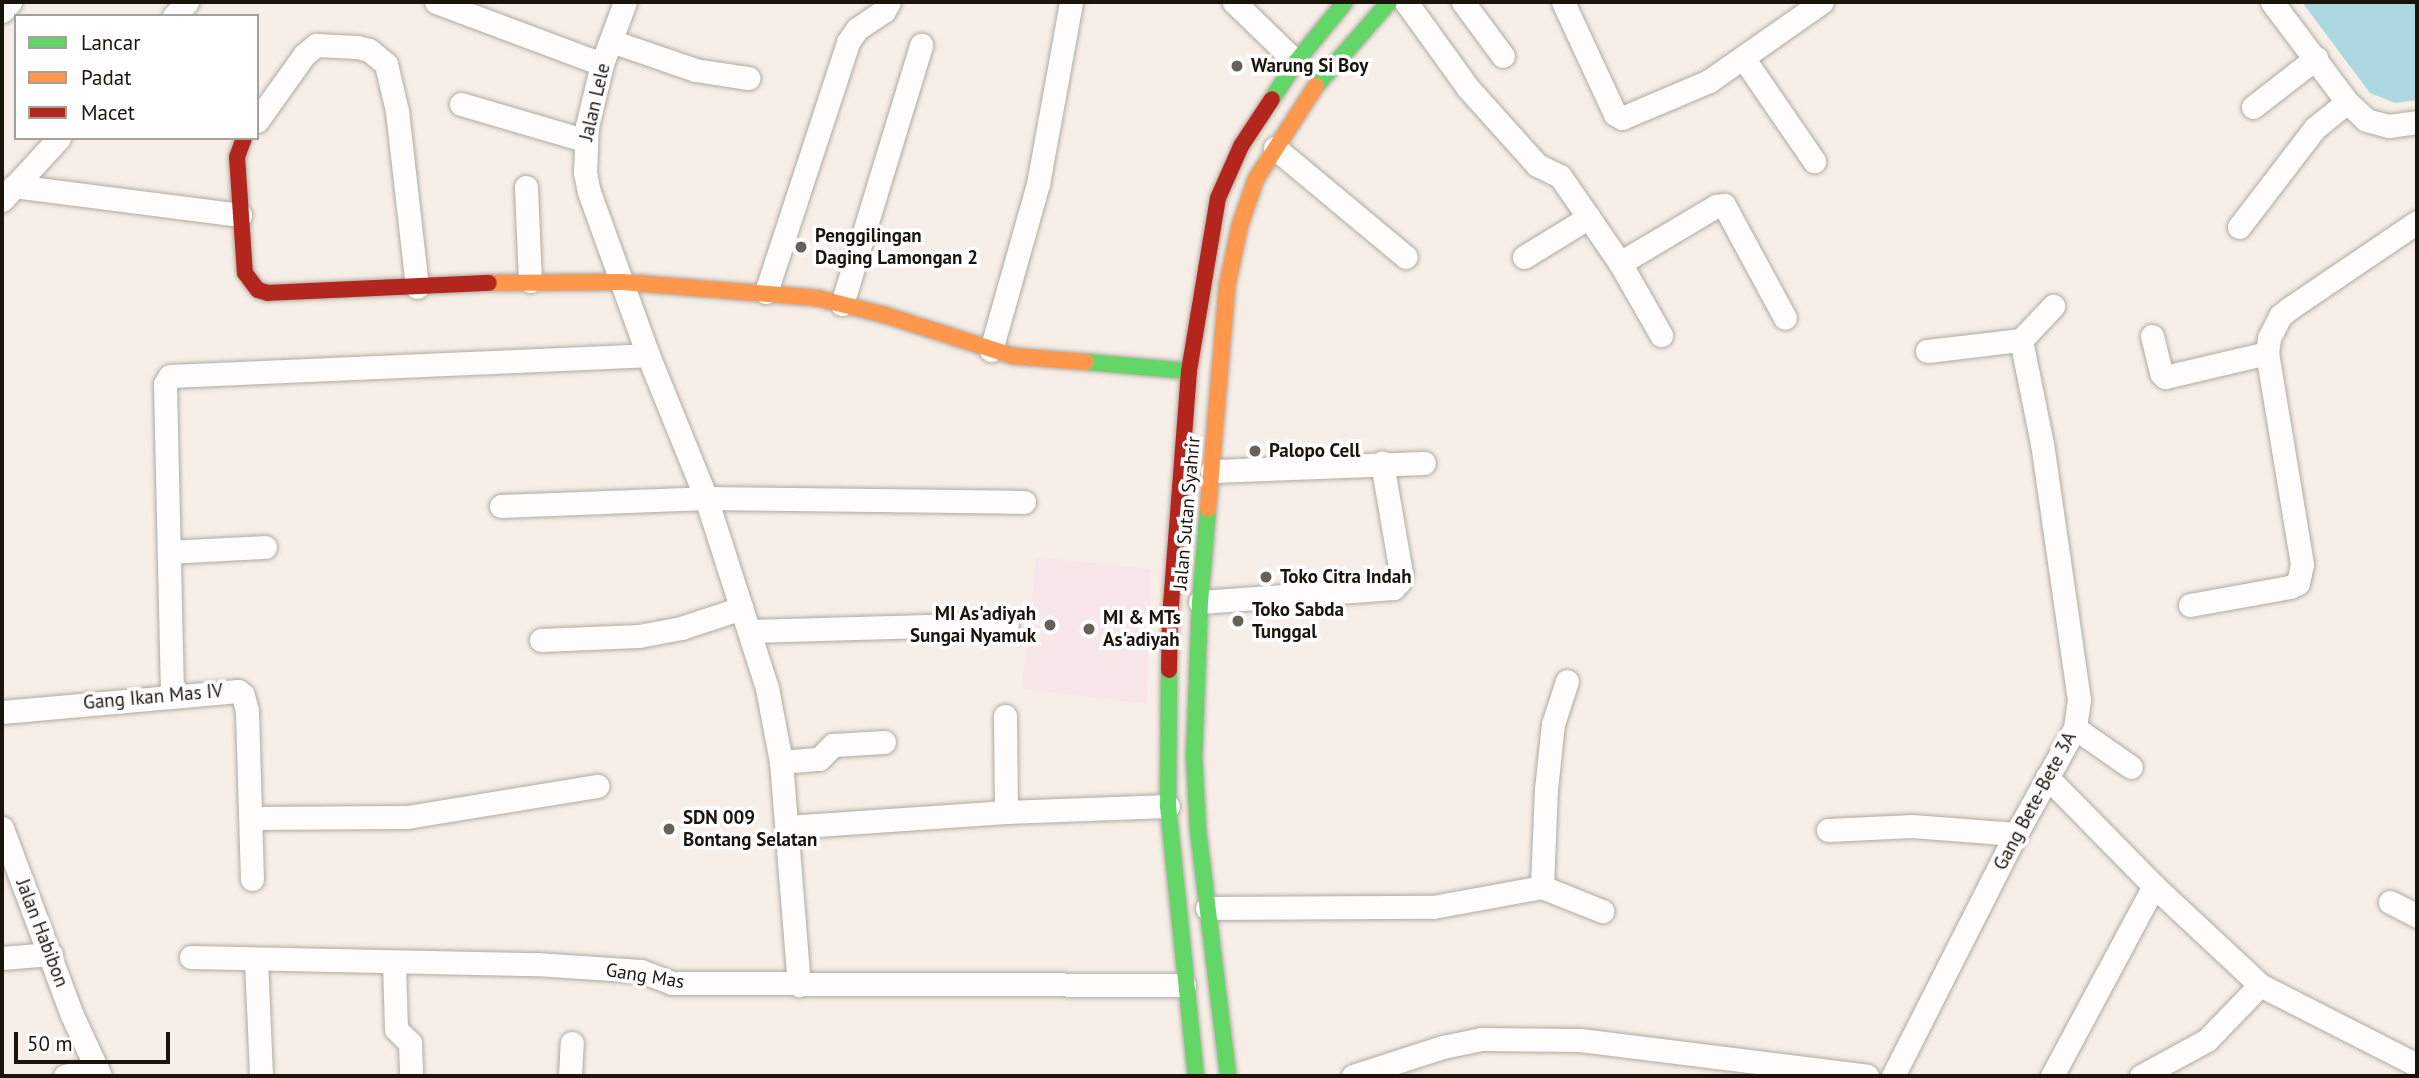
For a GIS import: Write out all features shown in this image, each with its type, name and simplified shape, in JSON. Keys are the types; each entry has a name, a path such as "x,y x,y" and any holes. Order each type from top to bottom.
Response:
{"street":[{"path":"2,11 10,2"},
{"path":"436,2 602,64"},
{"name":"Jalan Lele","path":"625,2 602,64 584,140 589,192 648,355 706,498 767,688 781,762 799,985"},
{"path":"766,292 848,42 857,29 884,11 889,2"},
{"path":"991,350 1038,184 1071,2"},
{"path":"1234,2 1296,62"},
{"name":"Jalan Sutan Syahrir","path":"1196,1076 1184,985 1168,806 1171,600 1189,371 1218,198 1241,146 1296,62 1345,2"},
{"name":"Jalan Sutan Syahrir","path":"1228,1076 1207,908 1194,755 1200,601 1227,286 1240,225 1256,179 1324,73 1389,2"},
{"path":"1406,2 1468,88 1537,165 1560,176 1620,264 1661,335"},
{"path":"1463,2 1503,56"},
{"path":"1563,2 1618,117 1626,117 1709,81 1822,2"},
{"path":"2272,2 2347,102 2366,120 2379,125 2417,122"},
{"path":"611,41 695,70 748,78"},
{"path":"259,118 304,55 316,45 369,50 386,64 397,111 417,287"},
{"path":"842,304 921,45"},
{"path":"2253,107 2316,58"},
{"path":"1744,59 1815,160"},
{"path":"2239,227 2315,128 2347,102"},
{"path":"461,104 584,140"},
{"path":"8,193 57,140"},
{"path":"243,140 237,157 245,273 258,290 268,293 530,281 622,282 766,292 842,304 991,350 1035,359 1189,371"},
{"path":"1275,148 1406,257"},
{"path":"526,187 530,281"},
{"path":"8,193 240,215"},
{"path":"1620,264 1716,205 1724,205 1784,317"},
{"path":"1524,257 1589,217"},
{"path":"2190,605 2290,587 2298,583 2302,574 2267,353 2274,326 2290,308 2417,222"},
{"path":"1927,351 2021,340 2053,306"},
{"path":"2152,336 2161,373 2165,377 2267,353"},
{"name":"Gang Bete-Bete 3A","path":"1893,1076 2015,834 2075,728 2079,700 2042,444 2021,340"},
{"path":"172,694 165,384 175,374 648,355"},
{"path":"1171,600 1200,601 1393,588 1399,582 1401,573 1382,463"},
{"path":"1212,471 1424,463"},
{"path":"501,506 706,498 1024,502"},
{"path":"169,552 265,547"},
{"path":"541,639 639,636 681,628 742,608"},
{"path":"750,631 1007,624"},
{"path":"1542,887 1546,789 1553,724 1567,681"},
{"name":"Gang Ikan Mas IV","path":"2,712 172,694 229,691 243,695 247,711 252,879"},
{"path":"1005,716 1006,812"},
{"path":"2075,728 2131,767"},
{"path":"781,762 818,759 833,745 884,742"},
{"path":"2047,777 2154,886 2260,985 2417,1065"},
{"path":"251,818 407,817 597,786"},
{"path":"787,827 1006,812 1168,806"},
{"path":"1828,830 1912,826 2015,834"},
{"name":"Jalan Habibon","path":"2,828 97,1073"},
{"path":"2052,1076 2154,886"},
{"path":"1207,908 1433,907 1542,887 1602,911"},
{"path":"2390,902 2417,916"},
{"path":"2,958 51,954"},
{"name":"Gang Mas","path":"191,957 536,964 641,971 672,983 1184,985"},
{"path":"256,960 261,1076"},
{"path":"394,962 396,1029 410,1043 411,1076"},
{"path":"2141,1076 2207,1040 2260,985"},
{"path":"1353,1076 1443,1047 1481,1039 1580,1040 1867,1076"},
{"path":"570,1076 572,1043"},
{"path":"65,1076 97,1073"}],"shaded area":[{"name":"MI & MTs As'adiyah","path":"1036,557 1151,569 1147,704 1022,689"}],"water":[{"path":"2302,2 2417,2 2417,100 2395,103 2370,93"}],"traffic: fast":[{"path":"1272,99 1296,62 1345,2"},
{"path":"1316,86 1389,2"},
{"path":"1086,362 1189,371"},
{"path":"1208,509 1200,602 1194,756 1198,830 1228,1076"},
{"path":"1169,670 1168,806 1196,1076"}],"traffic: slow":[{"path":"1208,509 1227,286 1240,225 1256,179 1316,86"},
{"path":"489,283 622,282 817,298 885,315 1013,356 1086,362"}],"traffic: jam":[{"path":"1169,670 1170,618 1189,371 1218,198 1241,146 1272,99"},
{"path":"243,140 237,157 245,273 258,290 268,293 489,283"}],"place":[{"name":"Warung Si Boy","path":"1237,66"},
{"name":"Penggilingan Daging Lamongan 2","path":"801,247"},
{"name":"Palopo Cell","path":"1255,451"},
{"name":"Toko Citra Indah","path":"1266,577"},
{"name":"Toko Sabda Tunggal","path":"1238,621"},
{"name":"MI As'adiyah Sungai Nyamuk","path":"1050,625"},
{"name":"MI & MTs As'adiyah","path":"1089,629"},
{"name":"SDN 009 Bontang Selatan","path":"669,829"}]}
